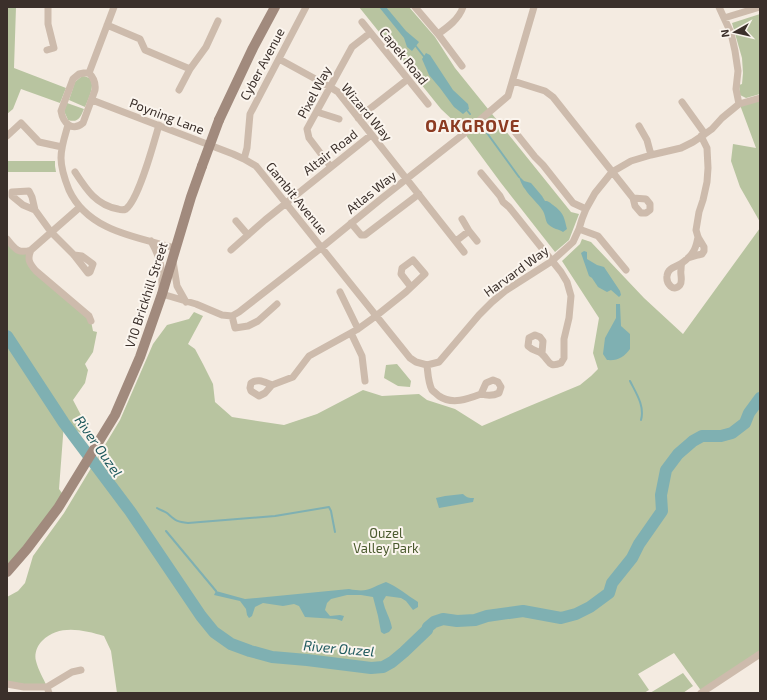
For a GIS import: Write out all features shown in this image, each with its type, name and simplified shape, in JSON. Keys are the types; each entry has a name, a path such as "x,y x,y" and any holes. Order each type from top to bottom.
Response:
{"street":[{"path":"48,7 48,24 54,48"},
{"path":"88,73 114,7"},
{"name":"V10 Brickhill Street","path":"7,572 58,508 114,416 140,357 162,294 191,198 219,120 253,48 275,7"},
{"name":"Cyber Avenue","path":"244,159 247,148 250,114 306,7"},
{"path":"415,7 462,66"},
{"path":"438,34 456,19 463,7"},
{"name":"Atlas Way","path":"232,316 321,248 481,120 508,96 534,7"},
{"path":"719,7 731,33 735,51 738,71 736,89 739,104 760,98"},
{"path":"724,18 760,8"},
{"path":"179,90 190,69 206,47 218,21"},
{"name":"Capek Road","path":"362,22 428,104"},
{"path":"107,25 140,39 145,50 190,69"},
{"name":"Pixel Way","path":"331,167 309,138 307,130 352,48 370,33"},
{"name":"Wizard Way","path":"279,59 338,92 464,252"},
{"path":"88,73 94,78 96,86 92,100 83,123 80,126 75,127 68,125 65,122 61,111 73,78 79,74 88,73"},
{"path":"358,118 408,79"},
{"path":"513,81 545,91 553,97 633,198"},
{"name":"Poyning Lane","path":"92,100 233,154"},
{"path":"682,102 703,135 707,148 708,168 696,230 698,237 693,252 682,264"},
{"name":"Harvard Way","path":"427,366 439,362 492,302 505,291 552,261 573,242 586,209 595,193 612,172 631,161 681,148 712,129 722,118 739,104"},
{"path":"317,112 340,119"},
{"path":"8,136 24,120 39,142 62,147"},
{"path":"68,125 61,156 63,173 67,184 80,207 98,222 116,232 151,241 174,252 177,286 186,302"},
{"path":"75,172 88,192 98,201 110,208 122,210 126,209 132,202 140,186 159,125"},
{"path":"639,126 647,140 651,155"},
{"path":"515,132 573,203 586,209"},
{"name":"Altair Road","path":"231,250 286,203 371,135"},
{"name":"Gambit Avenue","path":"233,154 256,166 321,248"},
{"path":"481,173 561,272 567,282 571,296 569,318 564,339 564,358 561,363 555,365 549,363 542,353"},
{"path":"351,223 361,235 365,235 419,194"},
{"path":"7,239 18,251 22,252 31,250 80,207"},
{"path":"35,210 51,232 74,255"},
{"path":"462,219 477,241"},
{"path":"236,221 248,235"},
{"path":"579,229 598,236 626,270"},
{"path":"456,241 469,231"},
{"path":"151,241 160,260 162,271 162,294 196,304 222,315 232,316 235,328 248,326 258,320 277,304"},
{"path":"321,248 410,358 427,366 428,380 433,391 443,398 454,401 481,394"},
{"path":"31,250 29,261 32,267 89,316 91,321"},
{"path":"272,385 293,377 309,356 358,329 411,287"},
{"path":"340,292 358,329"},
{"path":"350,333 362,356 365,381"},
{"path":"701,693 760,654"},
{"path":"7,684 48,690 72,672 80,670"}],"green space":[{"path":"7,7 16,7 14,68 66,88 60,103 21,89 13,109 7,114"},
{"path":"359,7 409,7 435,37 455,68 571,212 579,214 569,240 555,252 459,126 441,109"},
{"path":"760,14 760,94 746,98 740,95 739,85 742,84 743,73 742,58 732,23"},
{"path":"82,76 91,80 92,84 91,93 85,107 69,100 75,82"},
{"path":"760,98 760,222 740,187 731,161 733,144 756,148 740,105"},
{"path":"67,103 84,109 78,119 74,121 68,120 64,111"},
{"path":"7,161 55,161 56,172 7,172"},
{"name":"Ouzel Valley Park","path":"760,228 760,654 702,692 674,653 638,674 649,690 644,693 117,693 111,651 104,636 80,630 64,630 56,632 42,641 37,648 35,656 36,661 47,687 7,684 7,597 18,591 25,583 33,556 64,513 120,420 153,344 167,325 189,319 194,312 203,316 188,344 195,349 213,384 215,402 232,417 284,425 317,414 363,390 382,396 419,394 427,400 455,409 482,426 580,385 598,369 593,353 599,318 562,261 580,244 582,239 591,242 644,298 683,334"},
{"path":"7,239 26,252 29,261 91,321 93,331 97,332 93,352 85,364 88,370 85,383 73,400 93,438 99,444 64,423 59,489 62,493 58,508 7,572"},
{"path":"397,364 411,381 410,387 398,386 384,378 386,365"},
{"path":"683,673 693,686 683,693 650,693"}],"water":[{"path":"379,7 386,7 406,31 419,42 412,51 407,47 404,38"},
{"path":"426,53 430,55 453,90 468,104 469,109 463,114 454,107 429,75 422,59"},
{"path":"518,175 524,181 531,183 545,201 548,201 559,210 564,218 567,229 563,232 548,224 543,211 524,188"},
{"path":"584,251 587,252 587,259 604,267 620,291 621,295 619,297 611,290 607,292 598,287 589,276 581,253"},
{"path":"616,304 620,304 621,326 630,334 630,349 620,358 607,360 603,354 605,338 616,318"},
{"path":"463,494 468,498 474,498 473,502 439,508 436,498"},
{"path":"386,582 418,602 418,607 413,610 406,601 401,598 386,596 383,601 392,628 389,632 384,634 381,632 373,597 347,595 331,599 327,603 325,610 330,616 344,616 342,621 336,619 305,617 299,606 294,604 283,606 263,603 255,607 252,616 249,618 246,609 240,601 214,595 216,591 245,599 349,589 365,590"}],"waterway":[{"path":"415,45 425,58"},
{"path":"466,109 470,114"},
{"path":"487,133 519,177"},
{"name":"River Ouzel","path":"7,336 64,423 130,511 201,616 214,632 231,644 272,657 371,668 383,667 392,662 427,630 428,627 434,622 443,619 457,621 475,620 487,616 523,611 561,618 576,614 590,607 609,593 612,583 632,558 639,544 662,511 661,495 666,470 678,454 693,441 702,436 721,436 732,433 745,423 749,413 760,398"},
{"path":"630,381 641,405 641,420"},
{"path":"157,508 176,520 188,523 275,516 329,507 335,532"},
{"path":"166,531 216,591"}],"district":[{"name":"OAKGROVE","path":"473,125"}]}
